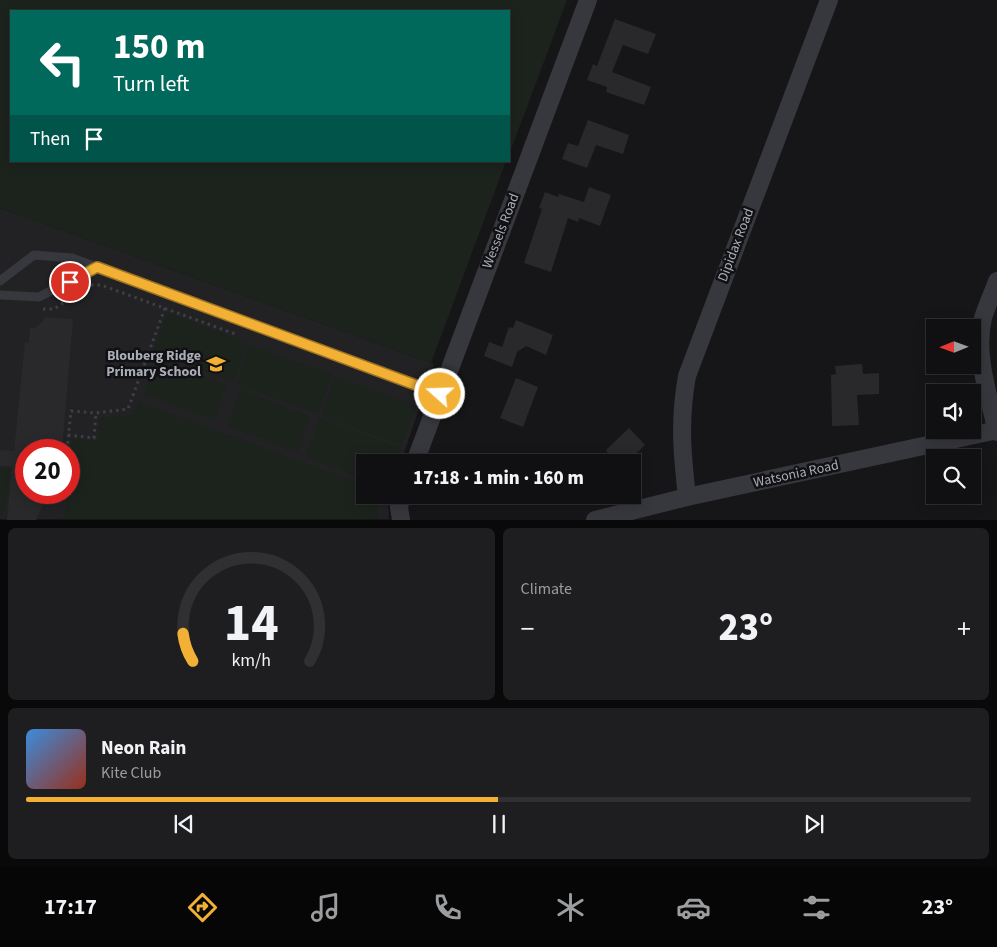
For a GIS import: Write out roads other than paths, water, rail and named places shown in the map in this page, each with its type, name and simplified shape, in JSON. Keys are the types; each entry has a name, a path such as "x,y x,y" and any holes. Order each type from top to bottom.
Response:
{"street":[{"name":"Wessels Road","path":"418,454 588,0"},
{"name":"Dipidax Road","path":"687,497 681,410 687,376 829,0"},
{"path":"997,281 983,318 980,336 980,357 997,431"},
{"name":"Watsonia Road","path":"594,520 687,497 997,431"},
{"path":"400,504 401,520"}],"lane":[{"path":"0,281 31,256 38,254 72,258 440,394"},
{"path":"0,295 38,297 97,267"}],"place":[{"name":"Blouberg Ridge Primary School","path":"216,364"}]}
